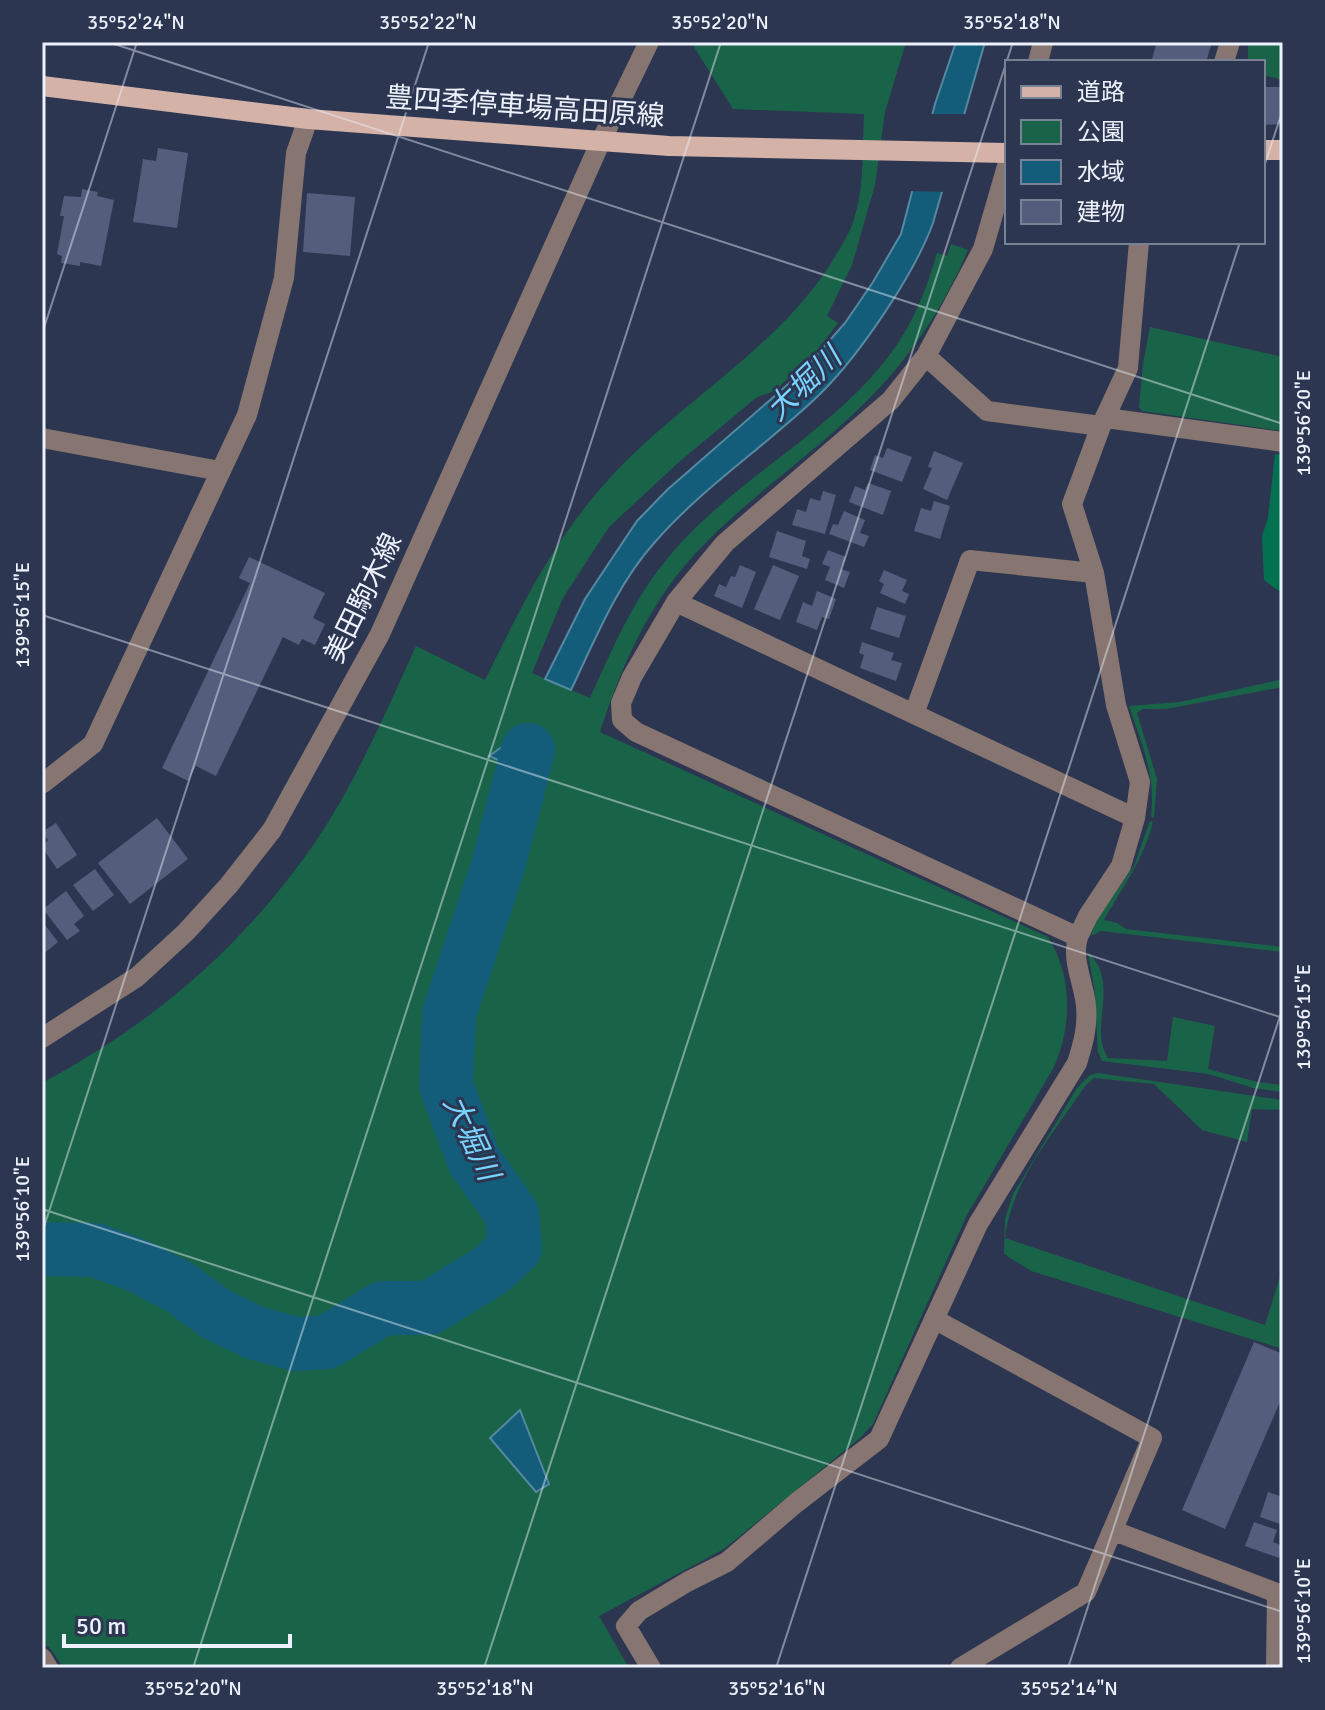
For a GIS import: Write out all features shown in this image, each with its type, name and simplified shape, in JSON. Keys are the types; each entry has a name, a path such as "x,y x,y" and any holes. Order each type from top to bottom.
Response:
{"main road":[{"name":"豊四季停車場高田原線","path":"42,86 308,119 669,146 1005,153"}],"street":[{"name":"美田駒木線","path":"42,1038 137,977 186,932 229,885 272,830 380,634 601,141 649,42"},
{"path":"42,784 93,744 247,415 284,278 296,153 308,119"},
{"path":"1005,173 983,249 926,356 891,400 725,543 676,602 632,677 621,703 622,720 636,732 1078,937"},
{"path":"651,1668 626,1626 639,1611 727,1562 796,1503 879,1439 978,1224 1077,1063 1086,1034 1086,1006 1076,956 1078,937 1121,866 1135,818 1140,782 1116,705 1094,573 1072,504 1128,368 1139,244"},
{"path":"926,356 987,411 1283,442"},
{"path":"42,438 220,471"},
{"path":"914,714 970,560 1094,573"},
{"path":"676,602 1135,818"},
{"path":"934,1319 1152,1438 1086,1592 960,1668"},
{"path":"1114,1531 1280,1587 1276,1668"},
{"path":"42,1658 48,1668"}],"green space":[{"path":"691,42 906,42 885,112 875,185 852,265 827,316 838,323 818,349 775,391 757,397 679,462 609,527 563,598 532,673 590,698 631,612 663,564 717,508 809,435 866,383 891,353 913,318 937,253 947,256 951,244 968,250 932,319 886,381 828,437 721,528 668,587 634,646 600,732 1048,937 1062,968 1067,1001 1064,1035 1054,1067 967,1215 873,1424 724,1549 599,1616 629,1668 64,1668 49,1647 42,1644 42,1083 122,1035 159,1008 194,979 259,915 331,818 370,745 416,646 485,680 540,575 589,502 636,452 781,324 830,265 857,209 864,114 733,109"},
{"path":"1248,42 1283,42 1283,80 1265,76 1265,60 1248,60"},
{"path":"1150,327 1283,357 1283,431 1142,411 1139,407 1143,364"},
{"path":"1275,454 1283,455 1283,594 1264,580 1262,536 1268,518"},
{"path":"1283,679 1283,687 1166,709 1143,709 1137,713 1157,779 1154,818 1151,817 1150,774 1129,706 1180,702"},
{"path":"1150,821 1153,822 1144,849 1104,920 1126,929 1283,947 1283,952 1101,931 1091,936 1095,922 1134,866"},
{"path":"1088,952 1098,964 1102,978 1101,1033 1108,1058 1167,1061 1173,1017 1215,1026 1208,1069 1283,1085 1283,1092 1253,1088 1209,1074 1102,1061 1098,1052 1094,987"},
{"path":"1098,1073 1283,1100 1283,1110 1252,1109 1247,1142 1202,1130 1154,1084 1094,1078 1048,1139 1025,1177 1009,1217 1005,1238 1265,1325 1283,1267 1283,1349 1031,1271 1004,1254 1005,1219 1013,1194 1077,1088 1090,1075"}],"water":[{"path":"956,42 985,42 933,223 913,266 884,314 835,379 778,432 714,484 641,558 618,594 571,690 545,679 585,599 637,521 667,490 802,372 845,323 873,282 901,234 935,104"},
{"path":"513,739 542,751 545,780 489,756"},
{"path":"520,1410 549,1484 536,1492 490,1438"}],"pier":[{"path":"928,114 969,114 946,192 909,191"}],"building":[{"path":"1157,42 1212,42 1207,60 1152,60"},
{"path":"1265,87 1283,87 1283,124 1265,125"},
{"path":"158,148 188,153 177,228 133,222 143,159 156,161"},
{"path":"82,189 114,200 101,266 80,262 80,266 61,263 62,256 57,254 64,196 81,197"},
{"path":"307,193 355,197 350,256 303,252"},
{"path":"887,448 912,457 902,482 870,470 875,455 883,458"},
{"path":"934,451 963,463 947,500 923,489 932,468 928,467"},
{"path":"868,483 891,491 883,515 849,502 855,486 865,490"},
{"path":"823,491 836,495 825,534 792,525 797,509 806,512 810,498 820,501"},
{"path":"934,501 950,506 940,539 914,531 921,508 931,511"},
{"path":"844,511 865,520 860,533 869,536 864,547 829,534 833,524 838,525"},
{"path":"777,531 806,541 802,556 810,559 807,569 769,557"},
{"path":"828,550 846,557 841,569 850,572 844,588 825,580 830,567 822,564"},
{"path":"249,557 325,593 313,618 325,624 315,645 302,639 299,645 283,637 216,776 196,766 188,781 162,768 250,583 239,578"},
{"path":"740,565 756,572 742,608 714,596 719,584 726,587 731,576 735,577"},
{"path":"773,565 799,576 780,620 754,609"},
{"path":"884,570 907,580 902,591 909,594 905,604 880,593 884,584 879,581"},
{"path":"817,591 836,599 829,619 822,617 817,630 796,622 803,602 812,606"},
{"path":"877,607 906,616 899,638 870,629"},
{"path":"862,642 894,653 891,660 902,663 896,681 860,668 864,655 859,653"},
{"path":"157,818 188,859 130,904 98,863"},
{"path":"56,823 77,855 57,869 42,847 48,840 42,832"},
{"path":"95,869 114,895 93,911 73,885"},
{"path":"66,891 84,916 74,924 80,931 67,940 43,909"},
{"path":"42,921 58,942 42,955"},
{"path":"1254,1342 1283,1354 1283,1395 1225,1529 1182,1510"},
{"path":"1268,1492 1283,1497 1283,1525 1260,1517"},
{"path":"1254,1522 1277,1530 1273,1542 1283,1546 1279,1558 1245,1546"}],"waterway":[{"name":"大堀川","path":"42,1249 95,1250 139,1266 179,1287 216,1314 253,1332 295,1344 327,1342 383,1308 429,1308 491,1270 515,1248 512,1214 474,1160 446,1086 449,1014 498,866 528,750"}]}
